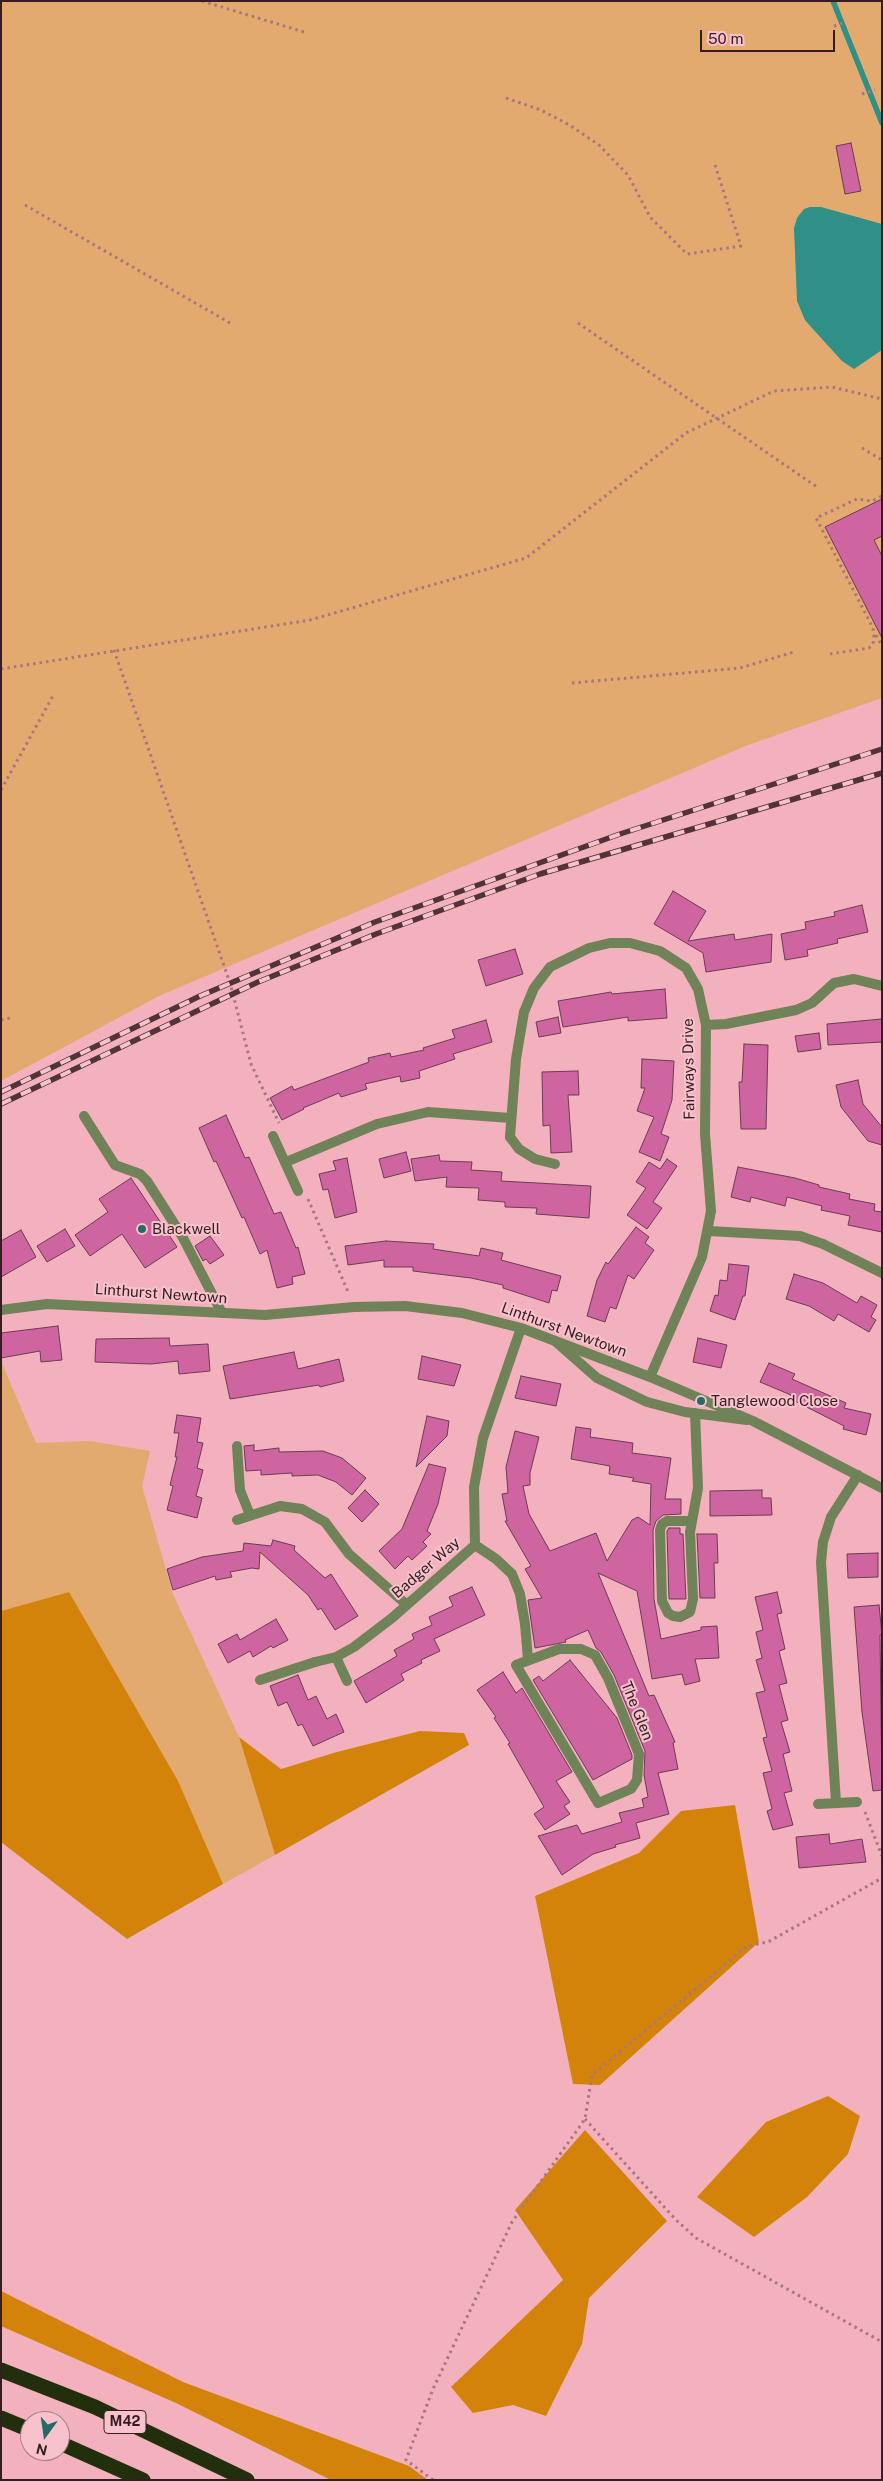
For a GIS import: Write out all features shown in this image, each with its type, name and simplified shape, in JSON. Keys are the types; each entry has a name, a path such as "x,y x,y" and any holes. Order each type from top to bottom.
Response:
{"highway":[{"name":"M42","path":"1,2370 95,2407 247,2480"},
{"path":"1,2418 20,2426"},
{"path":"70,2447 143,2480"}],"street":[{"name":"Fairways Drive","path":"555,1164 535,1159 519,1149 510,1137 524,1012 534,988 550,967 589,948 610,943 630,943 660,951 686,968 698,989 706,1025 705,1134 711,1211 709,1231 702,1257 650,1377"},
{"path":"706,1025 726,1024 796,1010 812,1003 834,983 854,979 882,986"},
{"path":"286,1162 377,1124 428,1112 511,1118"},
{"path":"84,1116 115,1164 140,1174 147,1182 182,1236 222,1313"},
{"path":"273,1136 298,1191"},
{"path":"709,1231 800,1236 823,1244 882,1273"},
{"name":"Linthurst Newtown","path":"1,1310 47,1304 92,1304 265,1315 354,1307 405,1306 462,1313 521,1328 650,1377 753,1421 882,1488"},
{"name":"Badger Way","path":"260,1680 336,1657 354,1647 475,1545 474,1487 483,1438 521,1328"},
{"path":"555,1341 597,1378 620,1391 646,1402 695,1413 753,1421"},
{"path":"692,1521 667,1521 662,1524 660,1530 662,1601 668,1613 673,1616 685,1616 692,1607 692,1521 698,1488 695,1413"},
{"path":"237,1446 240,1490 250,1514"},
{"path":"836,1803 821,1562 823,1542 831,1517 858,1475"},
{"path":"237,1520 250,1514 280,1506 302,1509 325,1522 349,1554 406,1604"},
{"name":"The Glen","path":"475,1545 512,1574 520,1594 526,1624 528,1659"},
{"name":"The Glen","path":"559,1649 581,1649 595,1655 608,1678 639,1754 636,1780 631,1789 598,1803 516,1665 528,1659 559,1649"},
{"path":"336,1657 346,1682"},
{"path":"818,1804 857,1802"}],"path":[{"path":"202,1 304,32"},
{"path":"834,26 846,22"},
{"path":"862,94 875,90"},
{"path":"506,98 541,110 571,126 599,145 628,175 650,217 687,254 741,246 715,165"},
{"path":"24,206 230,324"},
{"path":"578,323 817,487"},
{"path":"1,668 310,620 526,558 686,433 774,391 832,387 882,399"},
{"path":"862,448 882,460"},
{"path":"830,654 869,648 873,644 874,636 873,628 816,518 857,499 872,501 882,496"},
{"path":"876,634 882,646"},
{"path":"114,650 227,974 251,1064 283,1131 273,1136"},
{"path":"572,683 740,668 794,652"},
{"path":"1,790 54,694"},
{"path":"1,1020 10,1018"},
{"path":"298,1191 305,1191 354,1307"},
{"path":"857,1802 866,1812 882,1856"},
{"path":"434,2480 406,2460 434,2389 512,2222 585,2119 592,2075 747,1946 768,1942 882,1878"},
{"path":"585,2119 676,2220 696,2238 882,2342"}],"shaded area":[{"path":"1,1 882,1 882,698 748,745 159,996 1,1081"},
{"path":"1,1361 36,1443 90,1441 150,1451 142,1486 173,1594 239,1737 275,1855 223,1884 69,1592 1,1611"},
{"path":"69,1592 178,1781 223,1884 127,1939 1,1842 1,1611"},
{"path":"420,1731 464,1733 469,1745 275,1855 239,1737 281,1769 337,1752"},
{"path":"735,1805 759,1942 600,2085 573,2084 535,1896 639,1853 681,1811"},
{"path":"828,2096 860,2116 848,2154 807,2197 754,2237 697,2197 766,2122"},
{"path":"585,2130 667,2221 589,2298 582,2344 546,2416 513,2405 473,2413 451,2387 563,2280 515,2210"},
{"path":"1,2291 183,2382 409,2466 428,2480 331,2480 176,2403 1,2326"}],"water":[{"path":"821,207 882,224 882,350 854,369 842,361 805,320 797,301 794,228 797,218 804,209"}],"building":[{"path":"851,143 861,191 845,194 836,146"},
{"path":"882,499 882,536 874,540 882,556 882,638 825,527"},
{"path":"673,891 706,911 688,941 734,934 735,940 772,934 771,962 706,972 703,953 654,924"},
{"path":"862,905 868,932 837,939 838,943 807,950 808,956 785,960 781,934 806,929 805,922 835,916 834,912"},
{"path":"515,949 523,974 486,986 478,960"},
{"path":"665,989 667,1018 628,1021 628,1017 563,1027 558,1001 611,992 612,994"},
{"path":"558,1017 561,1033 539,1037 536,1022"},
{"path":"882,1019 882,1042 828,1045 827,1024"},
{"path":"486,1020 492,1042 453,1054 455,1059 419,1071 420,1078 401,1082 400,1076 365,1084 367,1089 341,1097 339,1093 303,1108 282,1120 270,1098 292,1086 294,1090 369,1062 368,1058 390,1053 391,1057 424,1050 423,1048 455,1038 452,1030"},
{"path":"819,1033 821,1049 798,1052 795,1036"},
{"path":"744,1044 768,1045 766,1129 741,1129 739,1082 742,1082"},
{"path":"642,1059 674,1061 672,1100 661,1134 669,1137 660,1161 639,1152 654,1117 637,1111 645,1088 641,1088"},
{"path":"578,1071 579,1095 568,1095 572,1152 551,1153 550,1125 543,1126 542,1072"},
{"path":"858,1080 863,1104 882,1127 882,1145 868,1141 841,1107 836,1085"},
{"path":"226,1115 245,1158 249,1157 274,1214 281,1212 296,1248 298,1247 305,1274 292,1277 293,1284 277,1288 267,1250 260,1254 244,1217 242,1218 199,1128"},
{"path":"406,1152 411,1171 384,1178 379,1159"},
{"path":"439,1155 440,1161 472,1162 471,1170 502,1172 501,1181 591,1186 589,1218 536,1214 537,1208 505,1207 505,1202 478,1200 479,1188 446,1187 447,1177 415,1181 411,1159"},
{"path":"347,1158 357,1212 335,1218 328,1189 323,1190 319,1174 336,1170 333,1161"},
{"path":"667,1159 677,1166 653,1202 662,1208 647,1229 627,1215 646,1188 636,1182 649,1162 660,1169"},
{"path":"738,1167 795,1178 819,1185 819,1187 850,1194 849,1199 875,1204 874,1211 882,1212 882,1232 848,1225 850,1216 821,1210 822,1206 787,1197 785,1206 751,1197 750,1202 731,1197"},
{"name":"Blackwell","path":"131,1178 177,1247 145,1268 122,1234 90,1256 75,1235 108,1212 99,1199"},
{"path":"636,1227 649,1237 645,1243 654,1250 634,1279 628,1275 616,1309 610,1307 605,1322 587,1316 597,1280 606,1262 608,1264"},
{"path":"65,1229 75,1246 47,1262 37,1246"},
{"path":"21,1230 36,1257 1,1277 1,1241"},
{"path":"210,1236 224,1255 210,1264 206,1259 203,1261 195,1246"},
{"path":"386,1241 434,1244 433,1249 479,1256 481,1248 503,1253 501,1260 561,1276 557,1291 552,1290 549,1303 503,1288 503,1285 471,1278 413,1271 413,1267 384,1267 384,1260 348,1265 345,1246"},
{"path":"729,1264 749,1266 745,1296 743,1296 735,1320 710,1311 715,1295 718,1296 720,1280 727,1281"},
{"path":"794,1274 823,1283 857,1303 861,1296 877,1305 871,1317 876,1320 869,1332 838,1314 834,1321 809,1306 786,1299"},
{"path":"58,1326 62,1360 41,1362 40,1351 1,1358 1,1333"},
{"path":"169,1338 170,1346 208,1344 210,1371 179,1374 178,1361 151,1364 95,1362 96,1339"},
{"path":"698,1338 727,1345 721,1368 693,1362"},
{"path":"294,1352 298,1369 339,1359 344,1381 320,1387 319,1385 230,1399 223,1366"},
{"path":"422,1356 461,1365 454,1386 418,1379"},
{"path":"769,1363 795,1374 792,1379 846,1403 844,1408 871,1414 866,1435 843,1429 844,1426 789,1398 791,1395 760,1382"},
{"path":"521,1376 561,1384 556,1406 515,1398"},
{"path":"177,1415 201,1418 197,1442 203,1443 197,1468 203,1470 196,1496 202,1498 197,1518 167,1510 173,1486 170,1485 177,1457 175,1457 179,1433 174,1433"},
{"path":"427,1416 449,1421 447,1436 416,1467"},
{"path":"576,1427 591,1429 590,1437 633,1443 632,1453 671,1458 665,1499 681,1499 681,1514 663,1515 656,1521 653,1530 654,1599 661,1639 701,1630 701,1627 717,1626 719,1658 695,1659 700,1681 685,1685 682,1674 652,1679 637,1591 598,1573 649,1696 654,1695 675,1742 673,1743 678,1769 658,1773 669,1814 636,1823 640,1838 593,1854 562,1875 538,1836 577,1825 582,1834 622,1822 619,1813 644,1807 642,1799 648,1797 644,1775 645,1751 614,1675 601,1652 596,1648 588,1630 565,1640 566,1642 535,1648 528,1600 542,1598 525,1569 531,1566 505,1521 507,1521 502,1494 508,1493 506,1467 515,1431 539,1437 530,1473 530,1485 523,1486 529,1514 550,1551 596,1533 607,1561 632,1520 638,1517 650,1525 651,1484 632,1481 634,1478 609,1474 610,1466 571,1459"},
{"path":"254,1445 254,1451 279,1448 279,1452 323,1451 342,1458 366,1478 352,1495 336,1482 318,1475 292,1476 292,1473 261,1475 261,1470 246,1471 244,1446"},
{"path":"429,1464 446,1468 438,1504 427,1531 431,1534 423,1542 427,1546 412,1560 408,1556 395,1569 379,1551 402,1529"},
{"path":"365,1490 379,1504 362,1522 348,1508"},
{"path":"762,1490 762,1498 771,1498 772,1515 710,1516 710,1491"},
{"path":"669,1528 680,1528 680,1534 683,1534 686,1599 669,1599 667,1531"},
{"path":"697,1534 717,1534 718,1563 714,1563 715,1598 700,1598"},
{"path":"273,1540 295,1546 294,1550 325,1578 331,1574 358,1616 335,1630 321,1608 318,1610 308,1595 260,1552 259,1569 252,1568 230,1572 232,1577 216,1580 215,1576 173,1590 167,1569 202,1557 243,1551 244,1543 271,1546"},
{"path":"878,1553 878,1577 848,1578 847,1554"},
{"path":"472,1587 485,1615 434,1639 440,1651 421,1660 422,1663 401,1674 404,1680 366,1703 354,1681 397,1656 394,1650 414,1639 412,1634 432,1625 429,1617 453,1606 449,1597"},
{"path":"777,1592 782,1613 777,1614 785,1649 779,1651 787,1683 779,1685 788,1720 781,1722 790,1752 783,1754 792,1791 784,1793 793,1825 773,1830 767,1811 772,1809 763,1773 772,1771 763,1738 767,1737 756,1693 765,1691 756,1660 762,1658 756,1632 763,1630 755,1597"},
{"path":"879,1605 882,1635 880,1635 882,1790 873,1791 862,1712 854,1607"},
{"path":"276,1619 288,1640 273,1648 271,1646 253,1657 250,1651 228,1663 218,1644 237,1634 240,1640"},
{"path":"570,1660 617,1718 632,1755 632,1759 593,1780 533,1680 539,1676 543,1681"},
{"path":"503,1672 516,1693 522,1688 572,1772 556,1781 570,1802 564,1806 570,1814 545,1830 534,1814 544,1807 508,1744 510,1743 494,1718 496,1717 477,1690"},
{"path":"298,1675 308,1700 316,1696 327,1719 336,1714 344,1732 313,1746 302,1724 298,1726 287,1702 278,1706 270,1686"},
{"path":"829,1834 830,1844 862,1839 866,1862 799,1868 796,1837"}],"waterway":[{"path":"833,1 882,123"}],"railway":[{"path":"1,1092 200,996 375,922 620,834 882,749"},
{"path":"1,1104 258,982 376,934 540,874 882,773"}],"place":[{"name":"Blackwell","path":"142,1229"},
{"name":"Tanglewood Close","path":"701,1401"}]}
